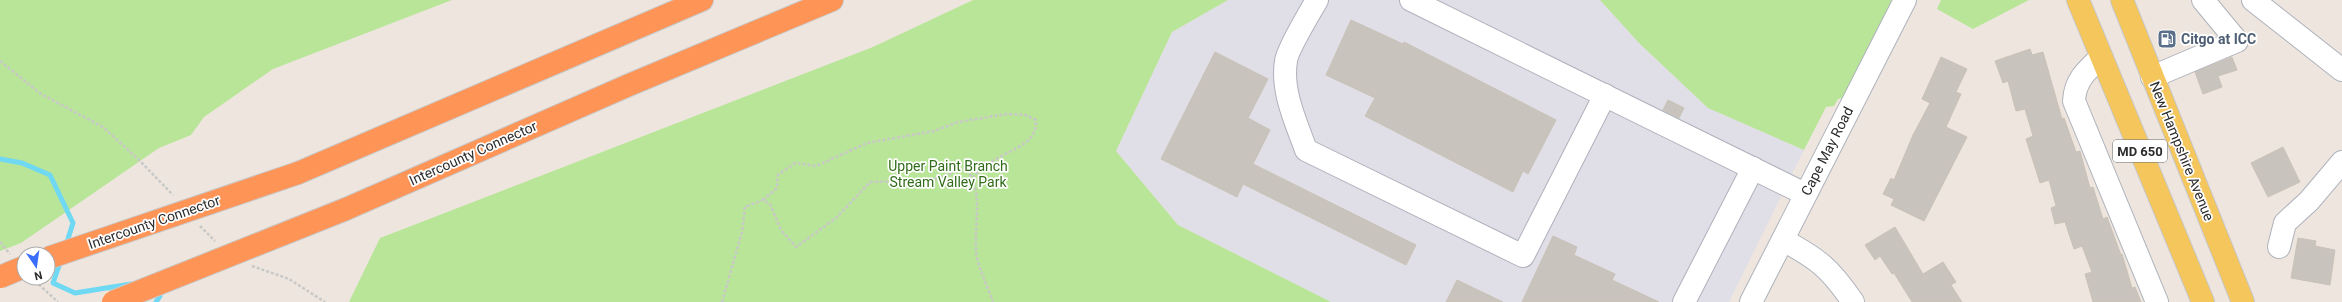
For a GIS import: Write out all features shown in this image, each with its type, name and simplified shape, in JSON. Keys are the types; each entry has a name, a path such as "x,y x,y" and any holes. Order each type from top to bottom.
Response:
{"highway":[{"name":"Intercounty Connector","path":"56,255 298,173 702,0"},
{"name":"Intercounty Connector","path":"113,302 346,209 629,85 832,0"},
{"path":"0,277 16,271"}],"main road":[{"name":"MD 650","path":"2078,0 2200,295"},
{"name":"New Hampshire Avenue","path":"2122,0 2243,302"},
{"path":"2200,295 2213,298 2215,302"}],"street":[{"path":"1317,0 1286,60 1286,86 1292,110 1306,150 1523,256 1604,95"},
{"path":"1411,0 1805,194"},
{"name":"Cape May Road","path":"1751,302 1905,0"},
{"path":"2152,77 2237,41 2203,0"},
{"path":"2253,0 2342,70"},
{"path":"2101,56 2085,71 2078,81 2074,100 2157,302"},
{"path":"2279,247 2285,223 2310,201 2342,162"},
{"path":"1684,302 1753,168"},
{"path":"1783,240 1817,259 1827,267 1853,302"}],"path":[{"path":"0,61 41,94 103,127 139,160 175,198"},
{"path":"722,302 742,232 745,207 762,200 777,188 778,175 795,164 816,166 867,143 934,131 958,122 1007,114 1025,115 1036,120 1034,133 1024,143 979,168 973,178"},
{"path":"762,200 770,204 781,230 796,247 836,218 870,182 932,180 966,168 973,178 976,190 976,254 993,302"},
{"path":"195,221 216,242"},
{"path":"248,263 276,276 289,279 324,302"},
{"path":"41,286 58,302"}],"shaded area":[{"path":"1228,0 1600,0 1639,43 1708,108 1804,150 1729,302 1331,302 1178,225 1116,151 1172,32"}],"green space":[{"path":"0,0 452,0 273,69 204,117 191,135 159,148 21,243 0,251"},
{"name":"Upper Paint Branch Stream Valley Park","path":"973,0 1228,0 1172,32 1116,151 1178,225 1331,302 349,302 380,238 873,47"},
{"path":"1600,0 1892,0 1843,98 1838,99 1834,106 1826,107 1804,150 1708,108 1639,43"},
{"path":"1941,0 2029,0 1973,29 1937,9"}],"building":[{"path":"1351,20 1403,44 1404,42 1556,120 1528,174 1523,171 1513,192 1365,116 1375,98 1326,75"},
{"path":"2030,49 2032,55 2043,52 2062,119 2064,118 2076,152 2080,151 2090,188 2093,187 2103,219 2107,217 2121,255 2122,254 2132,288 2135,287 2141,302 2093,302 2085,274 2092,272 2082,246 2074,249 2065,222 2055,224 2051,208 2056,206 2049,180 2040,183 2026,139 2033,136 2025,109 2016,111 2008,81 2003,83 1995,61"},
{"path":"1215,52 1268,79 1248,118 1270,130 1253,164 1416,245 1406,265 1243,184 1237,197 1161,159"},
{"path":"1941,57 1967,69 1956,92 1961,94 1946,127 1967,137 1924,221 1891,205 1894,199 1883,194 1891,178 1894,180 1913,135 1930,103 1922,99"},
{"path":"2232,57 2237,70 2218,76 2222,87 2203,94 2195,72"},
{"path":"1668,100 1684,108 1679,118 1663,110"},
{"path":"2283,147 2300,182 2268,197 2251,163"},
{"path":"1895,227 1923,274 1943,262 1956,282 1951,285 1962,302 1912,302 1894,273 1892,274 1880,256 1875,260 1865,245"},
{"path":"1553,236 1577,247 1574,255 1615,274 1612,280 1659,302 1522,302"},
{"path":"2298,238 2316,241 2315,246 2335,250 2330,285 2291,278"},
{"path":"1457,280 1503,302 1446,302"}],"waterway":[{"path":"0,159 22,163 50,175 73,223 66,245"},
{"path":"61,260 53,283 75,293 131,284"},
{"path":"153,293 160,296 156,302"}],"place":[{"name":"Citgo at ICC","path":"2167,39"}]}
